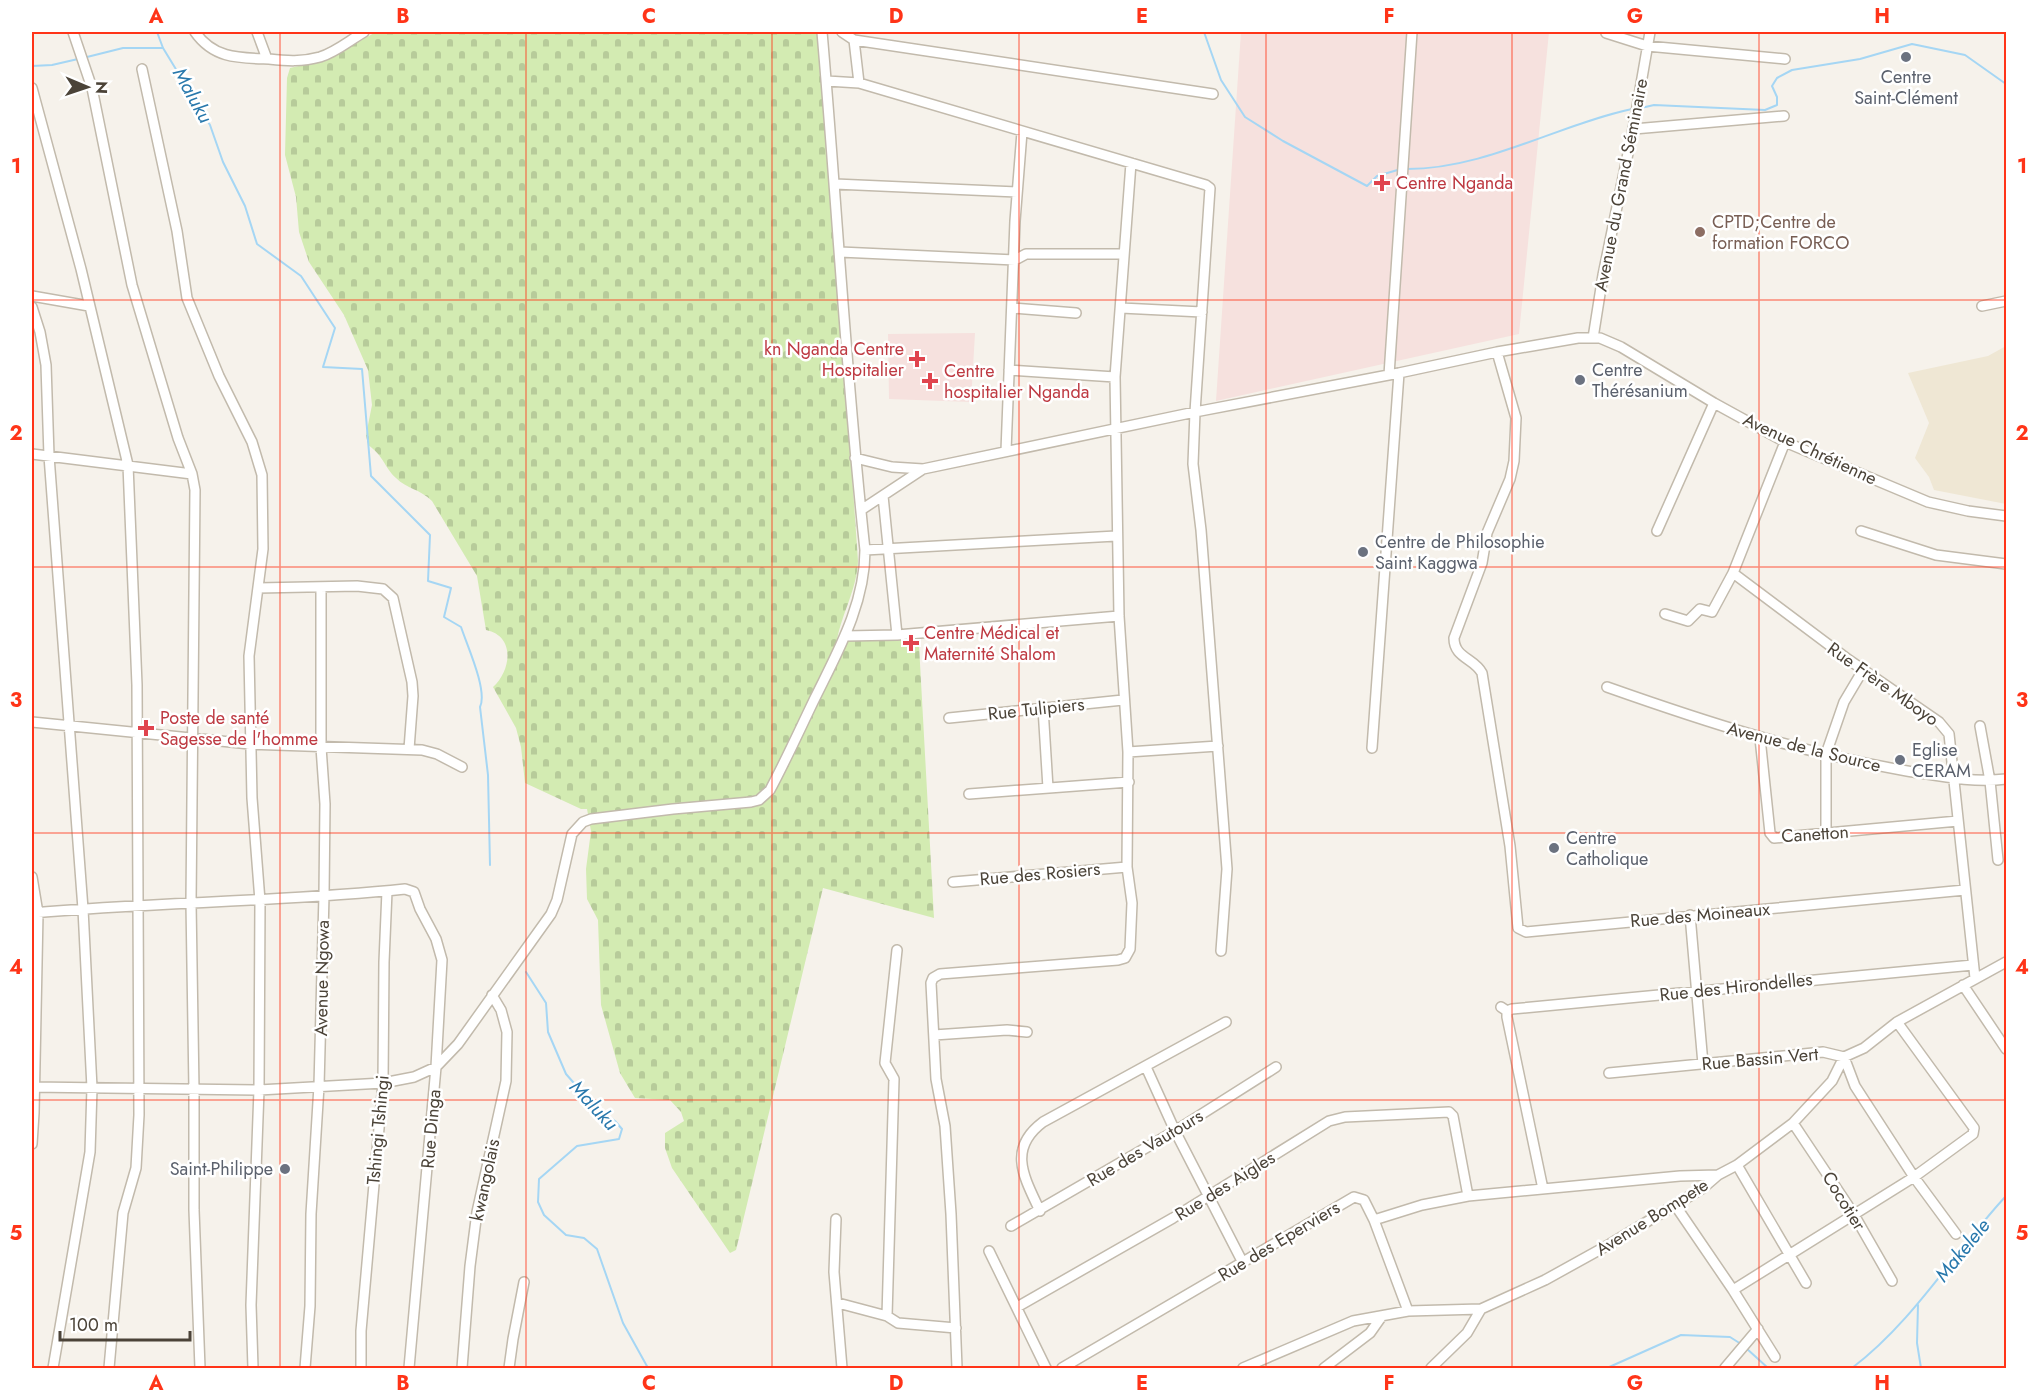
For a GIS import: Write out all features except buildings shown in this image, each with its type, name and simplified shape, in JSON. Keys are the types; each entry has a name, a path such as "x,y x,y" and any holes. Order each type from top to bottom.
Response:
{"street":[{"path":"73,32 92,88 132,285 178,438 192,474 195,490 191,903 194,1209 200,1368"},
{"path":"195,32 210,48 225,55 242,59 297,62 323,56 364,32"},
{"path":"257,32 267,59"},
{"path":"33,1087 259,1090 383,1083 414,1077 436,1067 458,1044 555,907 570,841 575,829 583,822 591,819 673,809 751,802 765,796 845,636 861,591 865,565 822,32"},
{"path":"842,32 854,40 1213,94"},
{"path":"1389,375 1412,32"},
{"name":"Avenue du Grand Séminaire","path":"1593,338 1650,32"},
{"path":"1606,33 1647,46 1785,59"},
{"path":"854,40 859,83"},
{"path":"142,69 177,231 187,298 219,375 252,442 262,475 263,549 249,656 252,798 260,901 259,1090 251,1305 252,1368"},
{"path":"827,81 859,83 1210,188 1195,412 1194,471 1202,530 1227,869 1221,951"},
{"path":"32,88 111,388 128,465 138,685 136,732 140,907 139,1089 137,1157 123,1213 109,1368"},
{"path":"1634,126 1784,116"},
{"path":"1006,451 1017,192 1022,132"},
{"path":"957,1368 946,1134 936,1079 931,983 936,975 1125,958 1130,949 1132,903 1127,867 1129,782 1116,536 1115,377 1131,164"},
{"path":"835,184 1017,192"},
{"path":"840,252 1014,260 1026,254 1124,254"},
{"path":"32,296 89,306"},
{"path":"1982,306 2007,301"},
{"path":"32,307 40,332 46,365 49,456 83,909 92,1088 90,1152 53,1368"},
{"path":"1012,308 1076,313"},
{"path":"1121,308 1202,312"},
{"path":"855,458 892,467 923,469 1195,412 1400,374 1497,352 1593,338"},
{"name":"Avenue Chrétienne","path":"1593,338 1600,338 1621,347 1714,403 1785,442 1928,502 1968,511 2007,516"},
{"name":"Rue des Moineaux","path":"1497,352 1516,418 1514,461 1510,479 1487,533 1482,563 1454,638 1454,645 1456,651 1479,668 1482,673 1510,846 1517,922 1521,931 1965,890"},
{"path":"1009,370 1115,377"},
{"path":"1372,748 1400,374"},
{"path":"1657,531 1714,403"},
{"path":"1665,614 1686,621 1700,609 1712,612 1733,573 1785,442"},
{"path":"32,454 192,474"},
{"path":"861,510 923,469"},
{"path":"883,496 897,635"},
{"path":"1861,531 1936,555 2007,564"},
{"path":"865,550 1116,536"},
{"name":"Rue Frère Mboyo","path":"1733,573 1945,728 1949,734 1975,978"},
{"name":"Avenue Ngowa","path":"305,1368 310,1306 311,1214 320,1086 324,895 325,804 321,747 321,587"},
{"path":"258,588 375,588 384,589 393,598 412,682 408,749"},
{"path":"845,636 897,635 1119,616"},
{"path":"1827,834 1826,754 1844,702 1863,670"},
{"name":"Avenue de la Source","path":"1607,687 1760,738 1882,767 1955,779 1990,781 2007,779"},
{"name":"Rue Tulipiers","path":"949,717 1123,700"},
{"path":"1043,708 1048,788"},
{"path":"32,722 250,744 408,749 437,754 462,767"},
{"path":"1980,726 1990,781 1998,860"},
{"name":"Canetton","path":"1760,738 1771,836 1778,838 1958,821"},
{"path":"1128,752 1218,746"},
{"path":"969,794 1129,782"},
{"name":"Rue des Rosiers","path":"954,882 1127,867"},
{"path":"32,877 35,913 32,1144"},
{"name":"Rue Dinga","path":"387,891 411,890 416,896 441,953 436,1067 409,1368"},
{"path":"35,913 260,901 387,891"},
{"name":"Tshingi Tshingi","path":"361,1368 362,1320 383,1083 387,891"},
{"path":"1690,915 1703,1064"},
{"path":"887,1316 894,1079 885,1064 897,950"},
{"path":"1844,1057 1864,1048 1897,1022 2007,962"},
{"name":"Rue des Hirondelles","path":"1543,1189 1504,1009 1973,964"},
{"path":"1963,985 2007,1049"},
{"name":"kwangolais","path":"462,1368 477,1212 506,1081 506,1026 501,1010 492,995"},
{"path":"1040,1210 1025,1180 1022,1168 1025,1141 1032,1131 1043,1122 1226,1022"},
{"path":"1733,1290 1914,1177 1971,1137 1974,1128 1897,1022"},
{"path":"934,1035 1007,1030 1028,1032"},
{"name":"Rue Bassin Vert","path":"1609,1073 1823,1052 1844,1057 1855,1086 1914,1177 1956,1234"},
{"name":"Avenue Bompete","path":"1243,1368 1258,1366 1353,1321 1408,1311 1481,1310 1545,1280 1610,1244 1737,1165 1793,1123 1832,1081 1844,1057"},
{"path":"1146,1067 1175,1131 1243,1263"},
{"name":"Rue des Vautours","path":"1011,1226 1175,1131 1276,1067"},
{"name":"Rue des Aigles","path":"1017,1307 1209,1196 1336,1119 1446,1111 1451,1113 1468,1196"},
{"name":"Cocotier","path":"1793,1123 1853,1213 1892,1281"},
{"path":"1737,1165 1806,1283"},
{"path":"1374,1220 1422,1205 1468,1196 1680,1176 1718,1175"},
{"name":"Rue des Eperviers","path":"1062,1368 1354,1197 1364,1200 1374,1220 1408,1311"},
{"path":"1675,1205 1775,1357"},
{"path":"836,1219 834,1272 842,1368"},
{"path":"989,1251 1046,1368"},
{"path":"509,1368 524,1282"},
{"path":"838,1303 887,1316 898,1323 956,1328"},
{"path":"1431,1368 1467,1333 1481,1310"},
{"path":"1324,1368 1370,1333 1382,1316"},
{"path":"1725,1368 1758,1329"}],"shaded area":[{"name":"Centre Nganda","path":"1241,32 1549,32 1519,334 1216,401"},
{"name":"Centre hospitalier Nganda","path":"975,333 971,402 889,399 888,334"},
{"path":"2006,346 2006,504 1934,490 1929,477 1915,458 1929,423 1908,373 1988,356"}],"green space":[{"path":"376,32 817,32 828,128 858,561 855,581 837,640 903,638 904,645 919,645 934,918 823,888 736,1250 730,1253 672,1168 665,1148 665,1133 684,1121 681,1112 670,1100 635,1098 620,1073 601,1005 598,920 587,899 586,869 591,831 587,809 581,809 525,783 521,747 516,728 493,687 507,664 506,646 496,634 486,630 477,576 432,501 396,478 368,445 366,435 372,405 368,370 344,315 309,262 299,232 296,197 285,155 287,78 290,68 335,55"}],"waterway":[{"path":"157,32 163,48 210,125 223,162 245,206 257,244 301,276 335,328 323,367 362,369 371,476 430,535 428,581 451,588 444,617 461,627 479,679 488,775 490,865"},
{"path":"1204,32 1221,80 1245,117 1283,141 1367,186 1377,176 1401,169"},
{"path":"1641,108 1654,105 1765,110 1777,105 1777,97 1772,86 1777,78 1792,70 1860,59 1912,44 1965,55 2006,84"},
{"path":"83,58 123,48 163,48"},
{"path":"32,66 52,65 78,59"},
{"path":"1407,169 1465,162 1632,109"},
{"name":"Maluku","path":"526,972 546,1003 548,1032 566,1074 594,1106 622,1129 619,1139 577,1146 539,1179 538,1202 544,1215 566,1235 584,1238 597,1249 623,1323 648,1368"},
{"name":"Makelele","path":"1852,1368 1895,1329 1914,1308 2006,1196"},
{"path":"1918,1305 1917,1343 1921,1368"},
{"name":"Maluku","path":"1607,1368 1681,1335 1730,1337 1741,1344"},
{"name":"Maluku","path":"1746,1348 1768,1368"}],"place":[{"name":"Centre Saint-Clément","path":"1906,57"},
{"name":"Centre Nganda","path":"1382,183"},
{"name":"CPTD;Centre de formation FORCO","path":"1700,232"},
{"name":"kn Nganda Centre Hospitalier","path":"917,359"},
{"name":"Centre Thérésanium","path":"1580,380"},
{"name":"Centre hospitalier Nganda","path":"930,381"},
{"name":"Centre de Philosophie Saint Kaggwa","path":"1363,552"},
{"name":"Centre Médical et Maternité Shalom","path":"911,643"},
{"name":"Poste de santé Sagesse de l'homme","path":"146,728"},
{"name":"Eglise CERAM","path":"1900,760"},
{"name":"Centre Catholique","path":"1554,848"},
{"name":"Saint-Philippe","path":"285,1169"}]}
